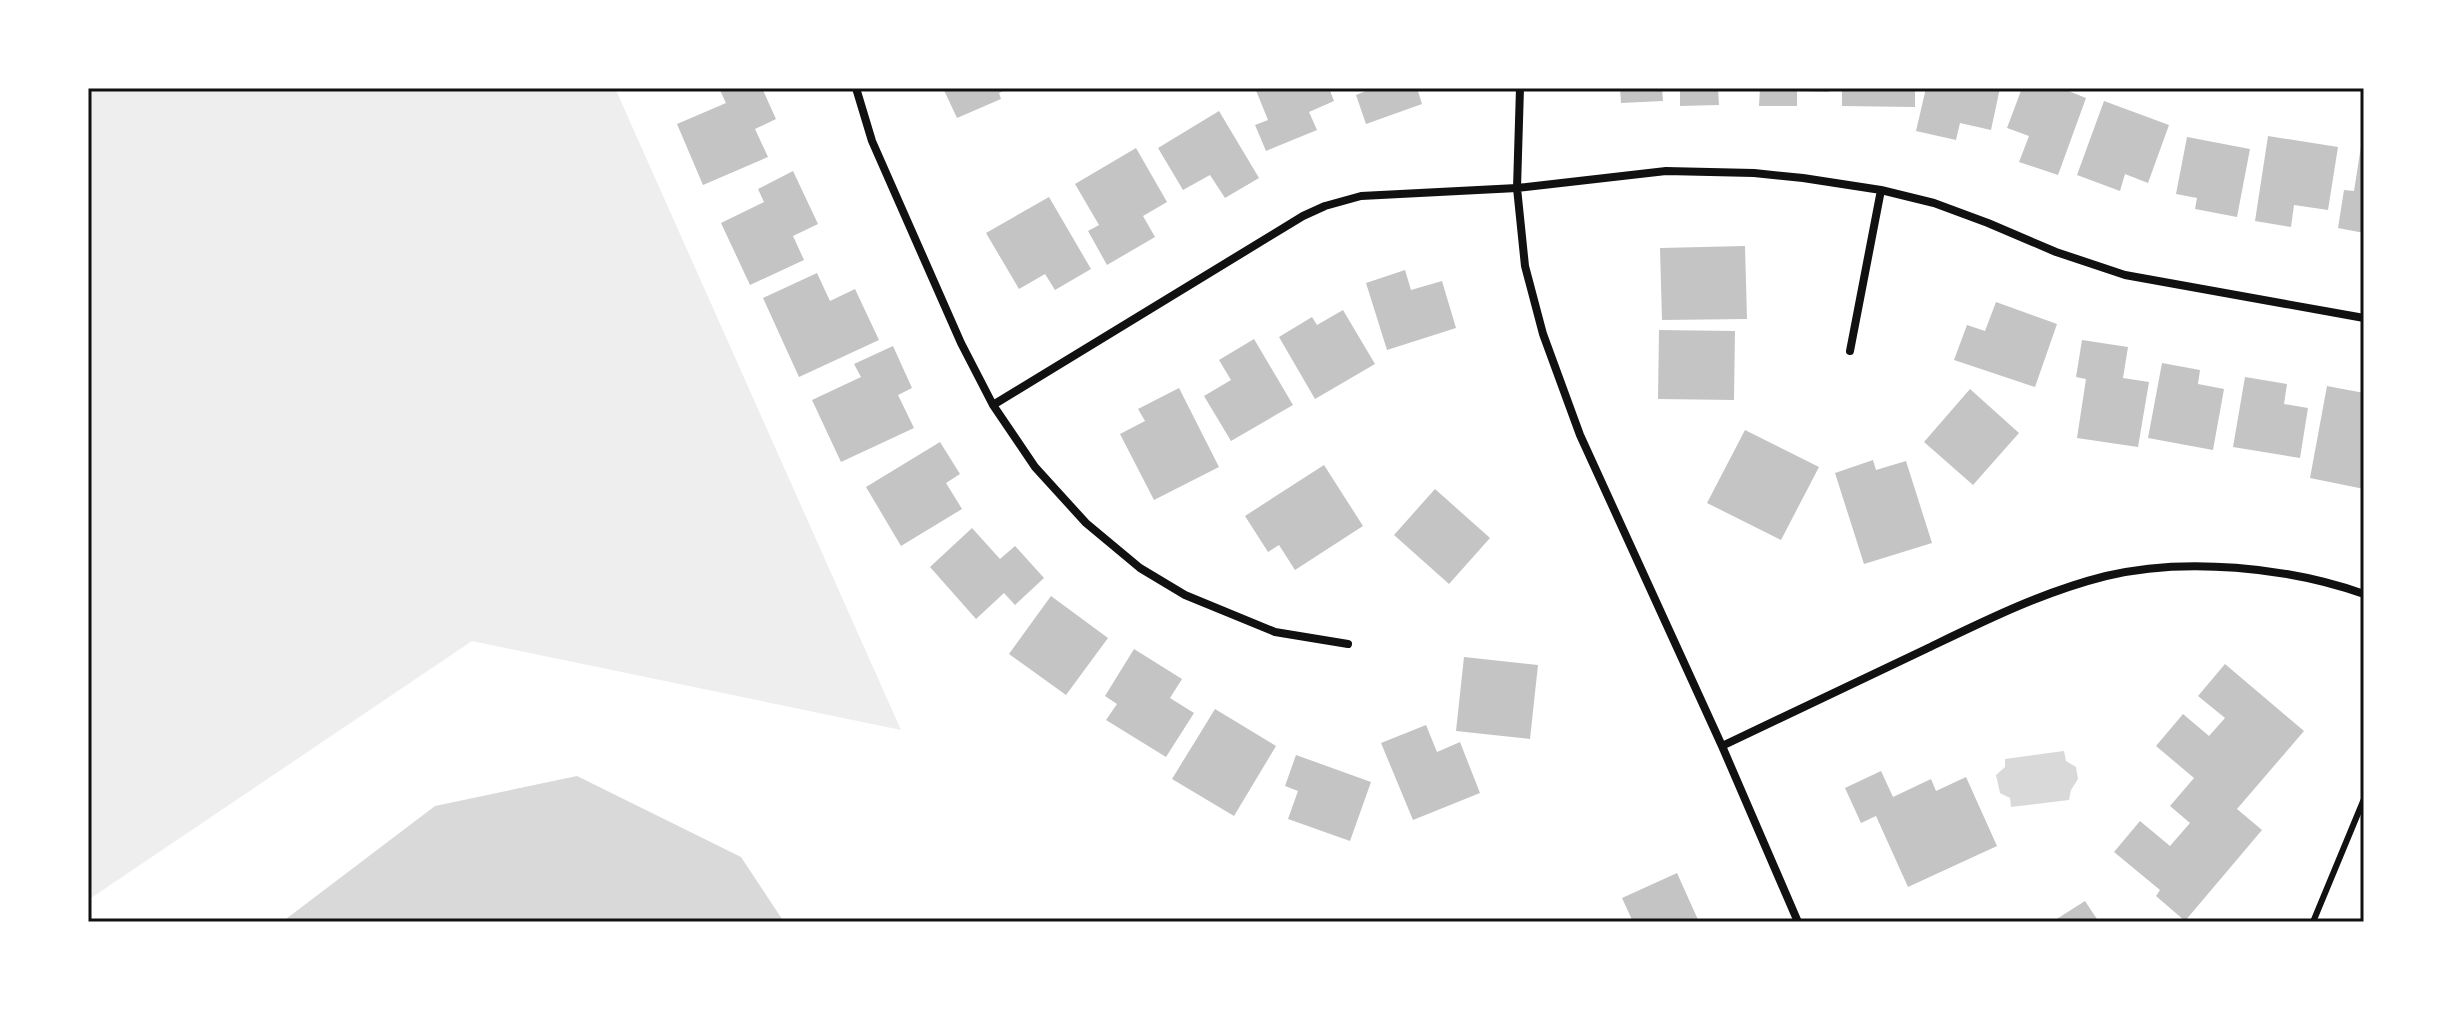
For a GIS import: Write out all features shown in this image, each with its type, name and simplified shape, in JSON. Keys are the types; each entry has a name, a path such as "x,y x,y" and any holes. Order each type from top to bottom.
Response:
{"street":[{"path":"856,88 872,141 961,343 993,405 1035,467 1086,523 1140,568 1185,595 1275,632 1348,644"},
{"path":"1520,88 1517,188 1525,266 1543,334 1580,435 1722,746 1798,922"},
{"path":"993,405 1303,216 1325,206 1361,196 1517,188 1666,171 1754,173 1881,190 1934,203 2056,252 2125,275 2364,318"},
{"path":"1850,351 1881,190"},
{"path":"1722,746 2024,602 2106,576 2150,569 2233,568 2298,577 2364,594"}],"lane":[{"path":"2313,922 2364,799"}],"shaded area":[{"path":"88,88 615,88 901,730 472,641 88,900"},
{"path":"2064,751 2066,761 2076,767 2078,779 2069,800 2011,807 2010,798 2000,793 1996,775 2005,767 2005,759"},
{"path":"577,776 741,857 784,922 282,922 435,806"}],"building":[{"path":"719,88 762,88 776,119 755,129 768,157 703,185 677,124 726,103"},
{"path":"943,88 1010,88 999,93 1001,99 957,118"},
{"path":"1255,88 1329,88 1334,101 1309,112 1317,130 1266,151 1255,125 1268,120"},
{"path":"1365,88 1417,88 1422,104 1366,124 1356,95 1366,91"},
{"path":"1620,88 1662,88 1663,101 1621,103"},
{"path":"1680,88 1718,88 1719,105 1680,106"},
{"path":"1760,88 1830,88 1829,92 1797,91 1797,106 1759,106"},
{"path":"1842,88 1915,88 1915,107 1842,106"},
{"path":"1926,88 2000,88 1991,130 1960,123 1956,140 1916,131"},
{"path":"2022,88 2061,88 2086,98 2058,175 2019,162 2029,136 2007,128"},
{"path":"2104,101 2169,125 2148,183 2125,174 2120,191 2077,175"},
{"path":"1219,111 1259,178 1225,198 1210,175 1183,190 1158,148"},
{"path":"2268,136 2338,147 2328,210 2294,205 2291,227 2255,221"},
{"path":"2187,137 2250,149 2237,217 2195,209 2197,198 2176,194"},
{"path":"2362,140 2364,233 2338,228 2344,190 2354,191"},
{"path":"1136,148 1167,202 1143,216 1155,237 1107,265 1088,231 1099,225 1075,184"},
{"path":"793,171 818,224 793,236 804,260 750,285 721,223 764,202 758,189"},
{"path":"1049,197 1091,269 1055,290 1045,274 1019,289 986,233"},
{"path":"1745,246 1747,319 1662,320 1660,248"},
{"path":"1405,270 1411,290 1442,281 1456,328 1387,350 1366,283"},
{"path":"817,273 830,301 855,289 879,340 799,377 763,298"},
{"path":"1996,302 2057,324 2035,387 1954,360 1967,325 1985,331"},
{"path":"1343,310 1375,364 1315,399 1279,337 1312,317 1317,325"},
{"path":"1659,330 1735,331 1734,400 1658,399"},
{"path":"1254,339 1293,405 1231,441 1204,396 1231,380 1219,360"},
{"path":"2082,340 2128,347 2123,378 2149,382 2138,447 2077,438 2086,379 2076,377"},
{"path":"893,346 912,388 898,395 914,428 841,462 812,400 861,377 854,364"},
{"path":"2162,363 2200,370 2198,384 2224,389 2213,450 2148,438"},
{"path":"2245,377 2287,384 2284,404 2308,408 2300,458 2233,447"},
{"path":"2327,386 2364,393 2364,489 2310,478"},
{"path":"1179,388 1219,467 1154,500 1120,434 1145,421 1138,409"},
{"path":"1970,389 2019,433 1973,485 1924,442"},
{"path":"1745,430 1819,467 1781,540 1707,503"},
{"path":"940,442 960,474 946,483 962,509 901,546 866,487"},
{"path":"1873,460 1876,470 1906,461 1932,543 1864,564 1835,473"},
{"path":"1324,465 1363,526 1295,570 1279,545 1268,552 1245,516"},
{"path":"1435,489 1490,538 1449,584 1394,535"},
{"path":"972,528 1000,559 1015,546 1044,578 1015,605 1004,593 976,619 930,567"},
{"path":"1051,596 1108,638 1066,695 1009,654"},
{"path":"1134,649 1182,679 1170,698 1194,713 1166,757 1106,720 1117,704 1105,696"},
{"path":"1464,657 1538,665 1530,739 1456,731"},
{"path":"2225,664 2304,731 2237,809 2262,830 2185,921 2156,896 2160,890 2114,852 2140,821 2170,846 2190,823 2170,806 2194,778 2156,746 2183,714 2209,736 2225,718 2198,696"},
{"path":"1215,709 1276,746 1234,816 1172,779"},
{"path":"1426,725 1437,752 1460,742 1480,793 1413,820 1381,743"},
{"path":"1296,755 1371,782 1350,841 1288,819 1298,791 1285,786"},
{"path":"1881,771 1893,797 1931,779 1936,791 1966,777 1997,846 1908,887 1876,816 1861,823 1845,788"},
{"path":"1677,873 1699,922 1633,922 1622,898"},
{"path":"2085,901 2099,922 2052,922"}]}
